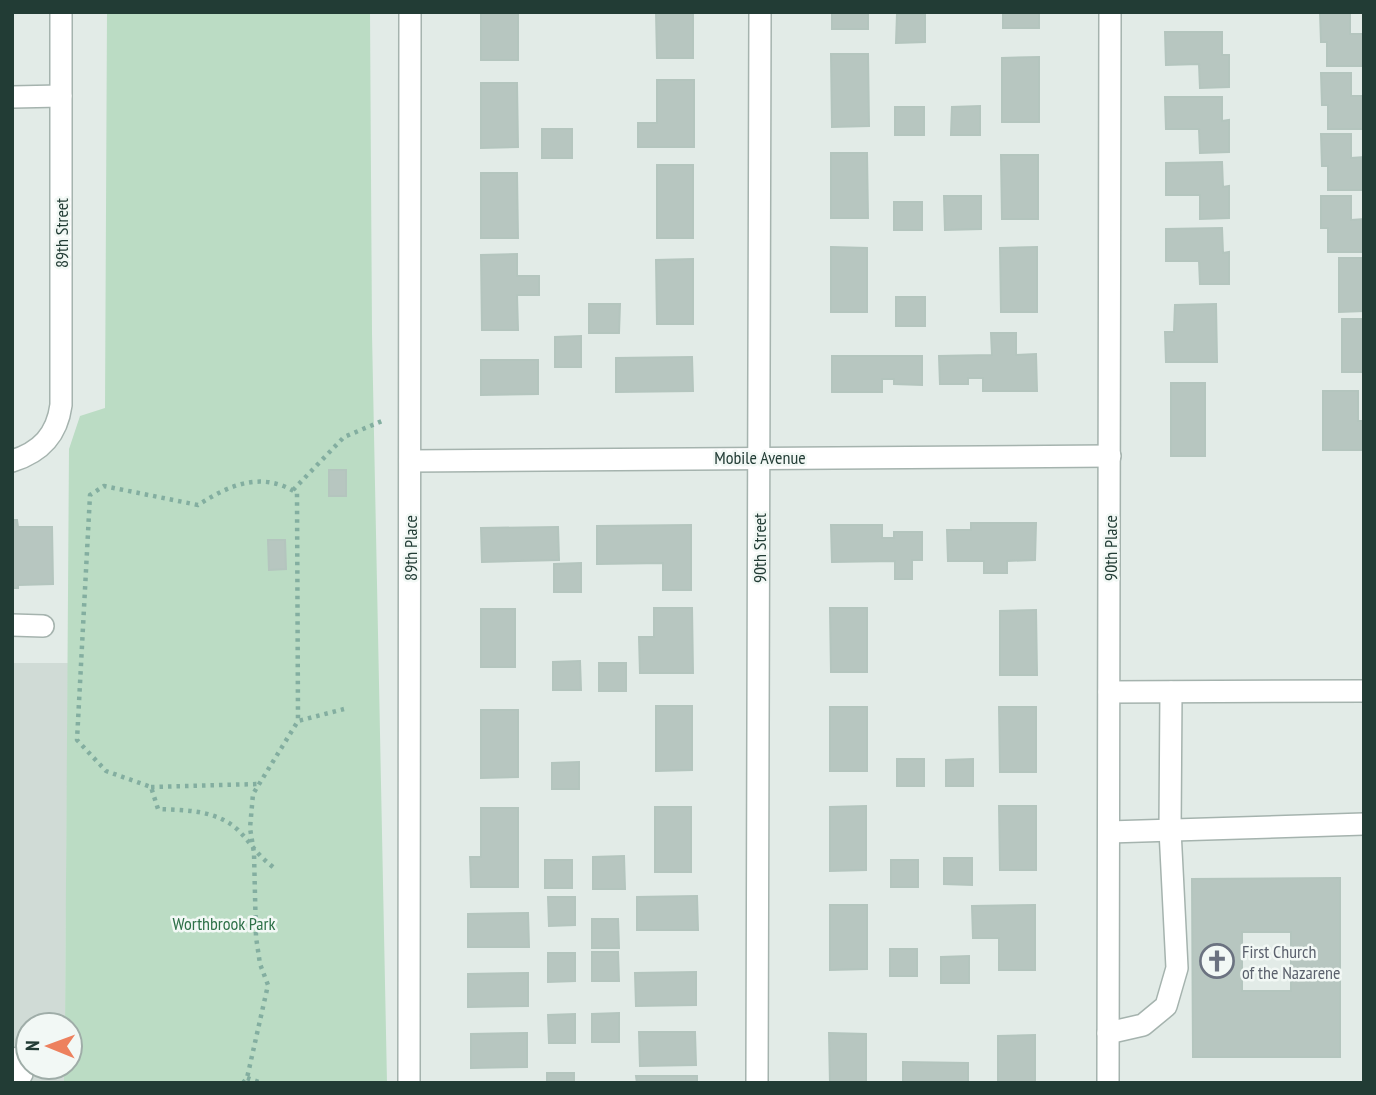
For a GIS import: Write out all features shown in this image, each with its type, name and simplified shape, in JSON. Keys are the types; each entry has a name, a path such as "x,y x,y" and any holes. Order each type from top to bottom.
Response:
{"street":[{"name":"89th Street","path":"12,461 40,447 59,422 61,405 61,12"},
{"name":"89th Place","path":"409,1083 410,12"},
{"name":"90th Street","path":"757,1083 760,12"},
{"name":"90th Place","path":"1108,1083 1110,12"},
{"path":"12,97 61,96"},
{"name":"Mobile Avenue","path":"410,461 1110,456"},
{"path":"12,625 43,626"},
{"path":"1109,692 1364,691"},
{"path":"1108,1033 1143,1025 1166,1006 1177,968 1170,830 1171,692"},
{"path":"1109,832 1364,824"}],"path":[{"path":"293,491 344,437 382,421"},
{"path":"259,784 151,787 106,771 77,740 90,495 104,486 198,505 221,490 253,479 283,484 297,493 298,721 253,794 250,828 254,853 256,937 260,964 268,985 245,1080 262,1083"},
{"path":"298,721 344,709"},
{"path":"151,787 158,809 206,813 225,821 238,831 254,853 272,867"}],"shaded area":[{"path":"12,663 68,663 65,1011 14,1011 14,1081 64,1083 12,1083"}],"green space":[{"name":"Worthbrook Park","path":"107,12 370,12 372,334 387,1083 64,1083 84,1081 84,1011 65,1011 69,449 80,416 105,408"}],"building":[{"path":"481,12 518,12 518,60 481,60"},
{"path":"656,12 693,12 693,58 657,58"},
{"path":"832,12 868,12 868,29 832,29"},
{"path":"1003,12 1039,12 1039,28 1003,28"},
{"path":"1320,12 1350,12 1350,34 1364,34 1364,66 1327,66 1327,42 1321,42"},
{"path":"897,14 925,14 925,42 896,43"},
{"path":"1165,32 1222,32 1222,55 1229,55 1229,87 1200,88 1199,64 1166,65"},
{"path":"831,54 868,54 869,126 832,127"},
{"path":"1039,57 1039,122 1002,122 1002,58"},
{"path":"1321,73 1351,73 1351,96 1364,96 1364,129 1328,129 1328,105 1322,105"},
{"path":"657,80 694,80 694,147 638,147 638,123 657,123"},
{"path":"481,83 517,83 518,147 481,148"},
{"path":"1165,97 1222,97 1222,121 1229,120 1229,152 1200,153 1199,129 1166,129"},
{"path":"980,106 980,135 951,135 952,107"},
{"path":"895,107 924,107 924,135 895,135"},
{"path":"542,129 572,129 572,158 542,158"},
{"path":"1321,134 1351,134 1351,158 1364,157 1364,190 1328,190 1328,166 1322,166"},
{"path":"831,153 867,153 868,218 831,218"},
{"path":"1001,155 1038,155 1038,219 1002,219"},
{"path":"1222,162 1223,187 1229,186 1229,218 1200,219 1200,195 1166,195 1166,163"},
{"path":"657,165 693,165 693,238 657,238"},
{"path":"481,173 517,173 518,238 481,238"},
{"path":"944,196 981,196 981,229 945,230"},
{"path":"1321,196 1351,196 1351,220 1364,219 1364,252 1328,252 1328,228 1321,228"},
{"path":"894,202 922,202 922,230 894,230"},
{"path":"1222,228 1223,253 1229,252 1229,284 1200,284 1199,261 1166,261 1166,229"},
{"path":"831,247 867,248 867,312 831,312"},
{"path":"1037,247 1037,312 1001,312 1000,248"},
{"path":"517,254 517,276 539,276 539,295 517,295 518,330 482,330 481,255"},
{"path":"1339,258 1364,258 1364,311 1339,312"},
{"path":"693,259 693,324 657,324 656,260"},
{"path":"896,297 925,297 925,326 896,326"},
{"path":"589,304 620,304 619,333 589,333"},
{"path":"1216,304 1217,362 1166,362 1165,332 1174,332 1175,305"},
{"path":"1342,319 1364,319 1364,372 1342,372"},
{"path":"991,333 1016,333 1016,355 1036,354 1037,391 983,391 983,378 968,378 968,384 940,384 939,356 992,355"},
{"path":"581,336 581,367 555,367 555,337"},
{"path":"832,356 922,356 922,385 894,384 894,379 882,379 882,392 832,392"},
{"path":"692,357 693,391 616,392 616,358"},
{"path":"481,360 538,360 538,394 481,395"},
{"path":"1171,383 1205,383 1205,456 1171,456"},
{"path":"1323,391 1358,391 1358,421 1364,421 1364,450 1323,450"},
{"path":"329,470 346,470 346,496 329,496"},
{"path":"12,520 17,520 18,527 52,527 53,584 18,585 18,588 12,588"},
{"path":"971,523 1036,523 1035,560 1007,561 1007,573 984,573 984,561 948,561 947,530 971,530"},
{"path":"691,525 691,590 663,590 663,563 597,564 597,526"},
{"path":"831,525 882,525 882,538 894,538 894,532 922,532 922,560 912,560 912,579 895,579 895,561 832,562"},
{"path":"558,527 559,560 482,562 481,528"},
{"path":"268,540 285,540 286,569 269,570"},
{"path":"581,563 581,592 554,592 554,564"},
{"path":"654,608 692,608 693,673 640,673 639,637 654,637"},
{"path":"830,608 867,608 867,672 831,672"},
{"path":"481,609 515,609 515,667 481,667"},
{"path":"1036,610 1037,675 1000,675 1000,611"},
{"path":"580,661 581,690 553,690 553,662"},
{"path":"599,663 626,663 626,691 599,691"},
{"path":"656,706 692,706 692,770 656,771"},
{"path":"830,707 867,707 867,771 830,771"},
{"path":"999,707 1036,707 1036,772 1000,772"},
{"path":"481,710 518,710 518,777 481,778"},
{"path":"897,759 924,759 924,786 897,786"},
{"path":"973,759 973,786 946,786 946,760"},
{"path":"579,762 579,789 552,789 552,763"},
{"path":"866,806 866,870 830,871 830,807"},
{"path":"999,806 1036,806 1036,870 1000,870"},
{"path":"655,807 691,807 691,872 655,872"},
{"path":"481,808 518,808 518,887 471,887 470,857 481,857"},
{"path":"624,856 625,889 593,889 593,857"},
{"path":"944,858 972,858 972,885 944,884"},
{"path":"545,860 572,860 572,888 545,888"},
{"path":"891,860 918,860 918,887 891,887"},
{"name":"First Church of the Nazarene","path":"1340,878 1340,1057 1193,1057 1192,879","holes":["1242,932 1291,932 1291,991 1242,991"]},
{"path":"697,896 698,930 637,930 637,897"},
{"path":"548,897 575,897 575,925 549,926"},
{"path":"830,905 867,905 867,969 830,970"},
{"path":"1035,905 1035,970 999,970 999,938 973,938 972,906"},
{"path":"528,913 529,947 468,947 468,914"},
{"path":"592,919 618,919 619,948 592,948"},
{"path":"890,949 917,949 917,976 890,976"},
{"path":"592,952 618,952 619,981 592,981"},
{"path":"548,953 575,953 575,981 548,982"},
{"path":"969,956 969,983 941,983 941,957"},
{"path":"696,972 696,1005 636,1006 635,973"},
{"path":"528,973 528,1006 468,1007 468,974"},
{"path":"619,1013 619,1042 592,1042 592,1014"},
{"path":"575,1014 575,1043 549,1043 548,1015"},
{"path":"639,1032 695,1032 696,1065 640,1066"},
{"path":"527,1033 527,1067 471,1068 471,1034"},
{"path":"829,1033 866,1034 866,1083 830,1083"},
{"path":"1035,1035 1035,1083 998,1083 998,1036"},
{"path":"903,1062 968,1063 968,1083 903,1083"},
{"path":"547,1073 574,1073 574,1083 547,1083"},
{"path":"636,1076 697,1076 697,1083 637,1083"}],"place":[{"name":"First Church of the Nazarene","path":"1217,961"}]}
